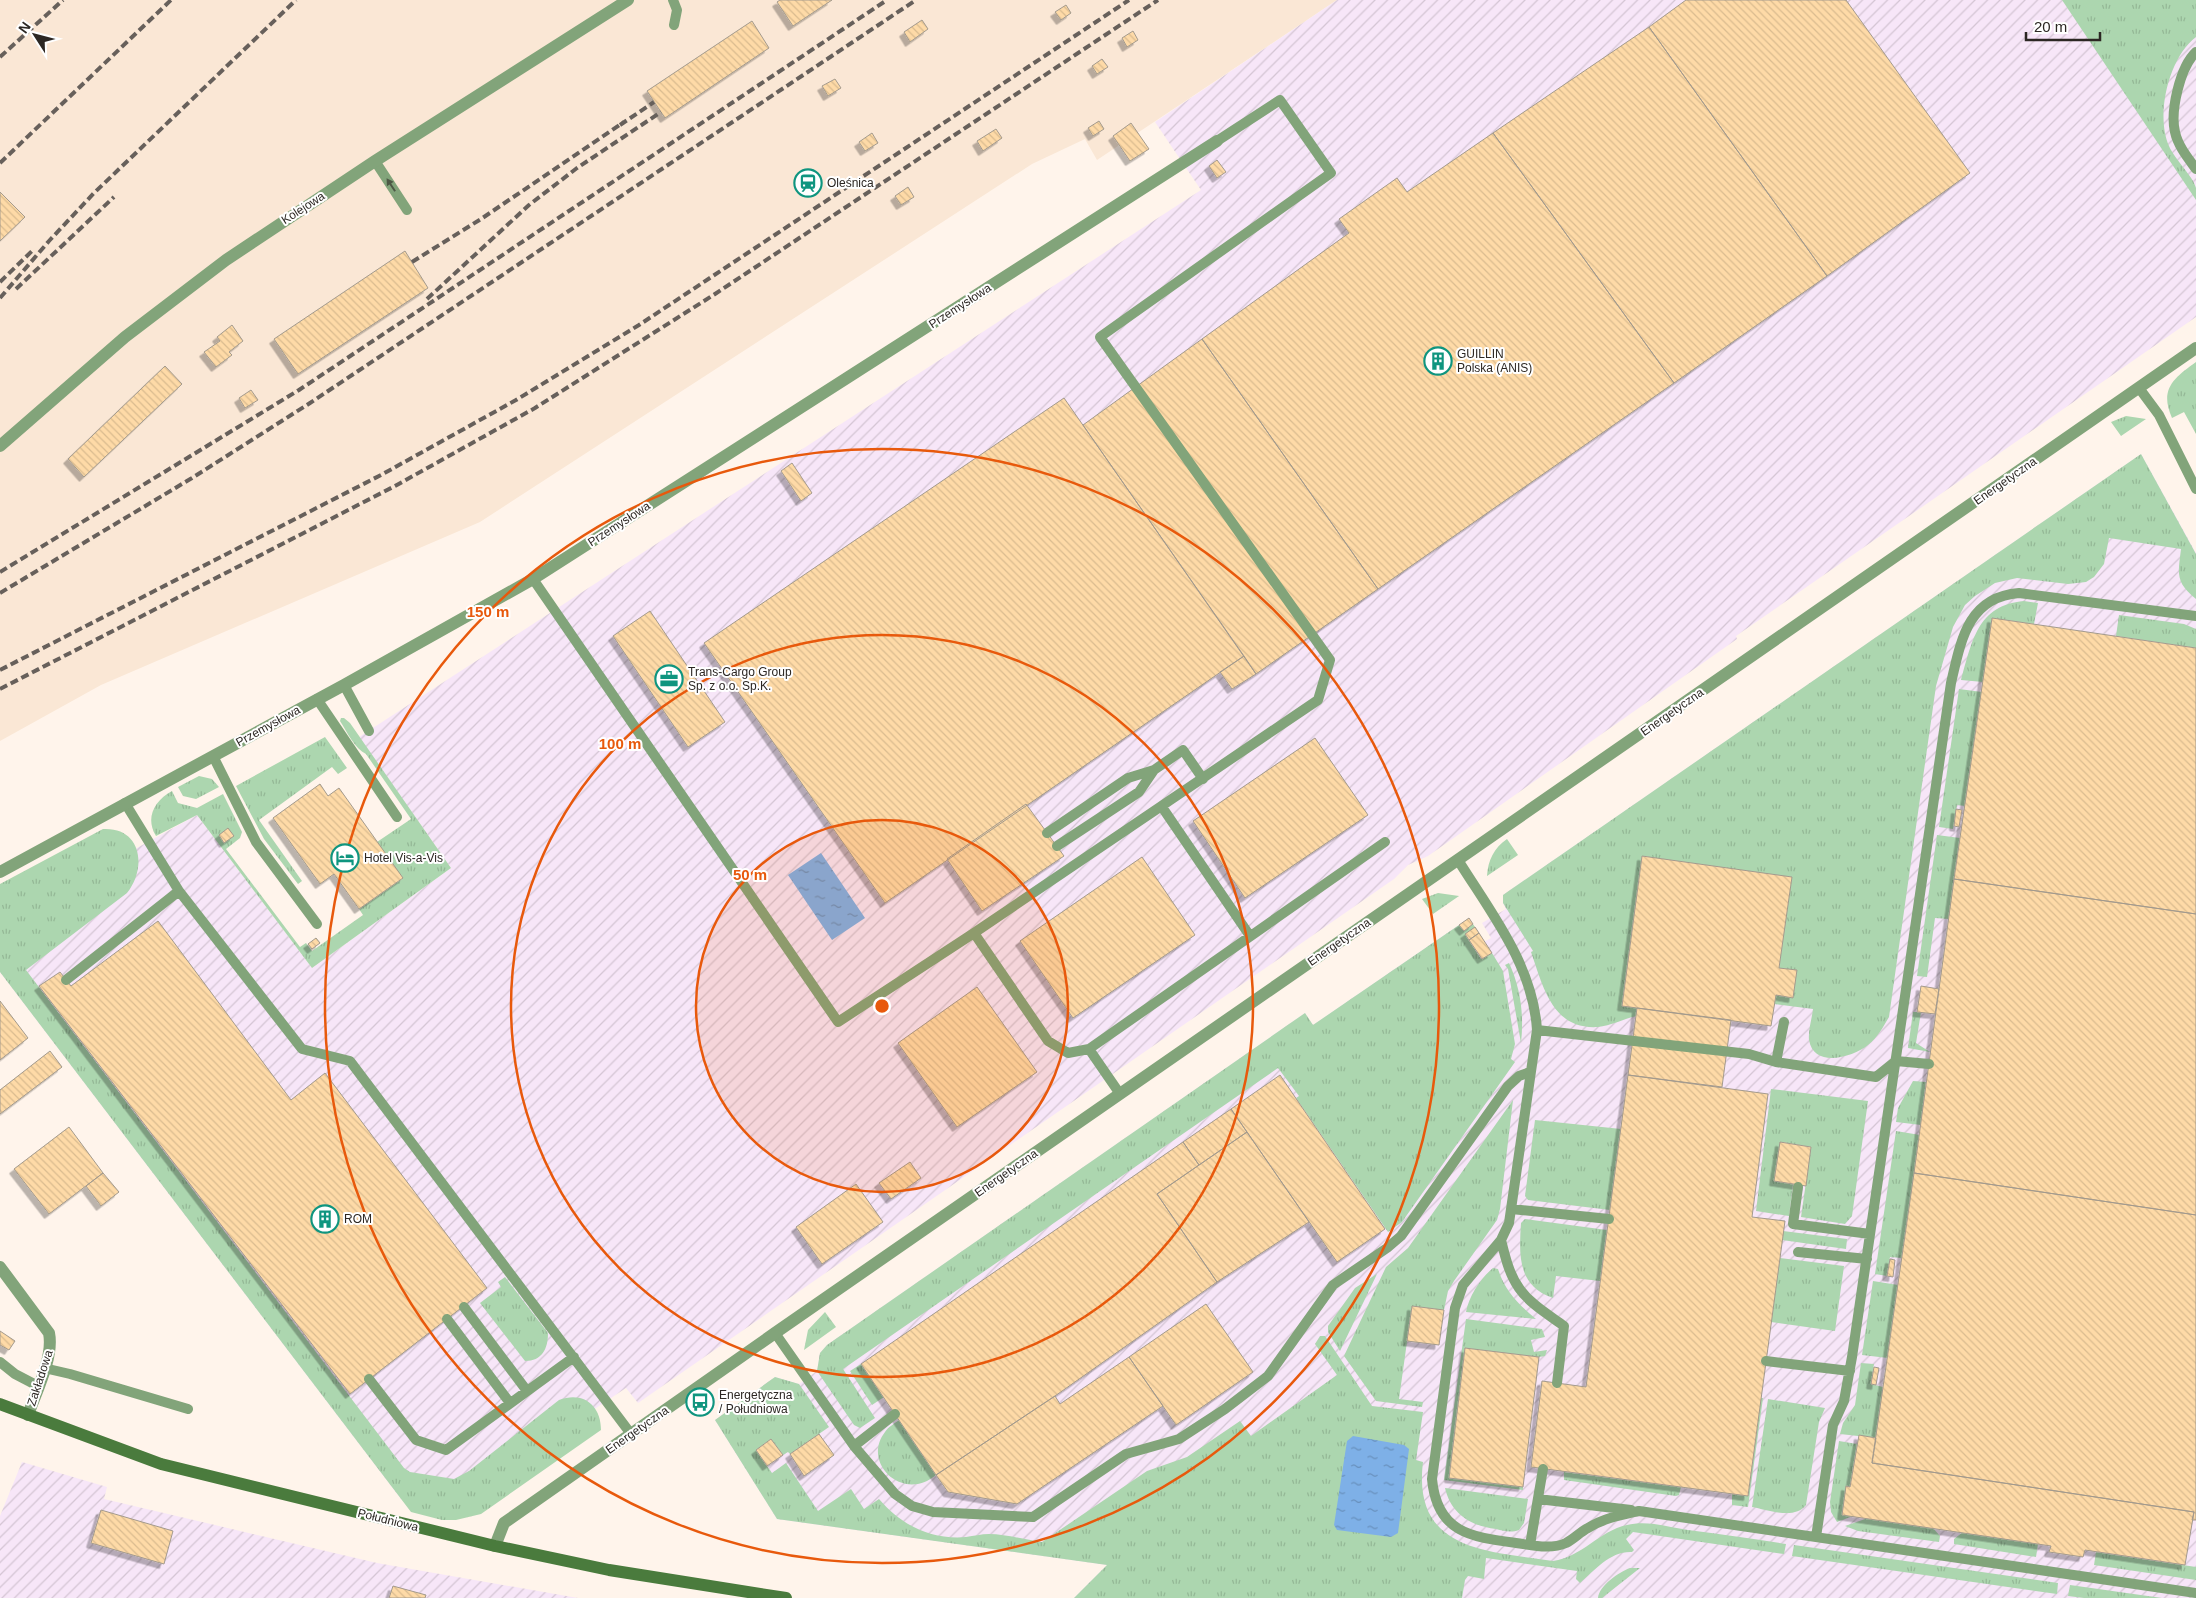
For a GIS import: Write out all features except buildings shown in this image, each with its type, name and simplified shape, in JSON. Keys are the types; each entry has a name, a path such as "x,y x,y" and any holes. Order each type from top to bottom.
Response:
{"street":[{"name":"Kolejowa","path":"0,446 118,343 188,287 281,222 628,0"},
{"name":"Przemysłowa","path":"0,872 344,685 533,579 1217,141"},
{"name":"Energetyczna","path":"495,1546 504,1523 774,1333 2196,348"},
{"name":"Zakładowa","path":"0,1266 49,1333 51,1342 28,1415"},
{"name":"Południowa","path":"0,1404 161,1464 495,1546 609,1570 786,1598"}],"lane":[{"path":"673,0 677,10 674,25"},
{"path":"2196,52 2183,70 2173,118 2175,133 2181,147 2196,169"},
{"path":"533,579 838,1022 974,934 1318,700 1330,660 1100,337 1331,173 1280,100 1217,141"},
{"path":"375,161 407,210"},
{"path":"2139,388 2159,415 2196,489"},
{"path":"1816,1537 1833,1425 1844,1401 1850,1371 1951,683 1963,638 1974,615 1984,605 2005,594 2019,593 2196,616"},
{"path":"344,685 369,731"},
{"path":"317,699 397,817"},
{"path":"1047,833 1128,778 1154,770 1183,750 1203,779"},
{"path":"212,756 256,842 317,924"},
{"path":"1057,846 1138,792 1154,770"},
{"path":"125,803 179,891 302,1049 350,1061 631,1434"},
{"path":"1162,807 1250,936"},
{"path":"974,934 1048,1042 1068,1053 1089,1049 1385,842"},
{"path":"1458,860 1516,952 1528,981 1536,1008 1536,1030 1509,1223 1501,1240 1463,1285 1455,1308 1432,1478 1434,1496 1440,1510 1463,1533 1478,1538 1545,1547 1566,1543 1588,1528 1609,1518 1639,1511"},
{"path":"66,980 179,891"},
{"path":"1776,1062 1784,1022"},
{"path":"1536,1030 1749,1054 1776,1062 1876,1077 1896,1061 1929,1064"},
{"path":"1089,1049 1120,1094"},
{"path":"774,1333 854,1446 895,1494 912,1506 933,1512 1033,1517 1126,1454 1179,1439 1225,1410 1268,1376 1334,1285 1401,1236 1508,1086 1519,1076 1530,1072"},
{"path":"1798,1187 1792,1224 1870,1234"},
{"path":"1512,1209 1609,1219"},
{"path":"1501,1240 1509,1269 1519,1288 1564,1326 1557,1383"},
{"path":"1798,1252 1867,1259"},
{"path":"464,1307 527,1391"},
{"path":"447,1319 510,1403"},
{"path":"369,1380 416,1440 446,1450 574,1357"},
{"path":"1766,1361 1850,1371"},
{"path":"0,1362 15,1374 38,1386"},
{"path":"44,1368 188,1409"},
{"path":"854,1446 895,1414"},
{"path":"1530,1545 1543,1469"},
{"path":"1538,1499 1639,1511 2196,1593"}],"shaded area":[{"path":"0,0 1337,0 1097,160 1085,139 1032,164 480,522 101,685 0,741"},
{"path":"1337,0 2196,0 2196,317 1736,636 1737,639 1428,856 1408,865 1394,879 638,1403 626,1388 590,1412 536,1468 401,1499 0,972 0,923 197,815 312,968 451,868 359,737 1201,190 1155,122"},
{"path":"2141,454 2196,553 2196,1598 1074,1598 1107,1565 777,1519 715,1420 775,1377 799,1384 817,1371 820,1353 827,1345 1305,1013 1313,1025 1469,918 1484,942 1491,938 1482,923 1506,909 1503,903 1503,895"},
{"path":"22,1462 107,1487 104,1499 377,1563 578,1598 0,1598 0,1516"}],"green space":[{"path":"2062,0 2196,0 2196,37 2178,58 2172,72 2164,103 2164,119 2165,133 2169,146 2194,183 2196,200"},
{"path":"2196,362 2196,434 2184,412 2172,418 2167,399 2168,392 2175,379"},
{"path":"2126,416 2146,419 2121,436 2111,422"},
{"path":"2141,454 2196,554 2196,599 2184,588 2181,582 2179,565 2181,549 2109,538 2104,564 2094,577 2086,582 2068,584 2017,578 1995,583 1965,605 1953,627 1936,686 1889,1017 1872,1042 1844,1056 1835,1058 1818,1055 1812,1049 1809,1040 1813,1009 1774,1004 1776,995 1793,998 1796,970 1779,968 1791,877 1642,856 1622,1005 1637,1008 1636,1016 1598,1027 1582,1026 1560,1014 1545,991 1531,952 1533,951 1503,903 1503,895"},
{"path":"2024,601 2038,603 2034,624 1992,618 1983,682 1961,680 1973,639 1986,618 2008,604"},
{"path":"2119,615 2184,624 2196,629 2196,648 2116,636"},
{"path":"1959,689 1982,692 1965,806 1957,805 1953,829 1939,827"},
{"path":"341,718 350,723 451,868 312,968 197,815 156,836 151,823 151,816 160,800 172,791 178,803 197,808 223,794 242,832 240,838 226,849 300,947 306,943 312,951 363,915 359,909 402,879 377,842 411,819 366,754 352,740 340,721"},
{"path":"325,737 347,768 338,774 332,767 259,820 302,881 298,884 264,839 236,786"},
{"path":"199,776 212,779 219,787 196,799 183,796 178,787"},
{"path":"103,829 116,830 126,835 133,842 137,851 138,861 133,883 127,893 26,970 404,1468 410,1472 454,1479 469,1471 559,1400 576,1397 583,1399 594,1407 598,1414 601,1430 481,1514 456,1520 442,1520 411,1512 0,972 0,884"},
{"path":"1937,835 1960,838 1949,919 1935,918 1927,977 1917,976"},
{"path":"1507,839 1518,855 1487,876 1493,855"},
{"path":"1438,893 1459,896 1433,914 1422,899"},
{"path":"1473,924 1475,927 1465,934 1481,959 1492,953 1503,971 1515,1044 1511,1059 1515,1062 1402,1222 1388,1232 1296,1098 1299,1096 1278,1068 843,1369 875,1418 860,1428 854,1425 817,1371 820,1353 827,1345 1305,1013 1313,1025 1459,925 1464,931"},
{"path":"1509,963 1521,1002 1521,1043 1508,969 1505,965"},
{"path":"1913,1012 1921,1012 1916,1043 1930,1052 1908,1048"},
{"path":"1913,1081 1926,1082 1921,1125 1896,1122 1898,1108"},
{"path":"1771,1089 1868,1101 1852,1216 1845,1224 1801,1217 1811,1147 1781,1142 1775,1181 1793,1184 1789,1216 1756,1211"},
{"path":"1513,1100 1500,1209 1497,1220 1448,1291 1444,1310 1412,1306 1399,1399 1423,1402 1422,1407 1376,1401 1344,1356 1386,1267 1408,1248"},
{"path":"1535,1120 1621,1129 1610,1210 1528,1200 1525,1196"},
{"path":"1896,1131 1920,1135 1902,1258 1890,1257 1887,1276 1875,1274"},
{"path":"1525,1219 1607,1230 1600,1281 1556,1276 1553,1298 1541,1293 1533,1286 1523,1268 1520,1246 1521,1223"},
{"path":"1783,1231 1847,1239 1846,1249 1782,1240"},
{"path":"1780,1258 1844,1266 1835,1331 1771,1322"},
{"path":"1493,1268 1498,1269 1504,1284 1513,1297 1536,1319 1466,1312 1476,1288"},
{"path":"1377,1274 1340,1351 1328,1332 1328,1326 1355,1288"},
{"path":"505,1277 548,1333 545,1349 536,1359 525,1361 480,1303 501,1287 498,1282"},
{"path":"1873,1281 1898,1285 1888,1358 1862,1355"},
{"path":"825,1312 836,1327 804,1350 808,1330"},
{"path":"1466,1319 1542,1329 1545,1337 1531,1340 1534,1352 1547,1350 1545,1356 1539,1357 1465,1348 1449,1478 1523,1487 1523,1490 1444,1480"},
{"path":"1320,1336 1325,1336 1372,1406 1423,1412 1416,1460 1423,1462 1423,1492 1430,1514 1442,1530 1460,1541 1481,1549 1504,1554 1553,1561 1573,1555 1617,1528 1642,1523 1786,1544 1784,1554 1633,1532 1626,1539 1634,1550 1632,1552 1610,1558 1580,1583 1576,1579 1577,1571 1486,1558 1484,1579 1468,1576 1465,1580 1462,1598 1074,1598 1107,1565 777,1519 715,1420 775,1377 799,1384 829,1427 790,1454 788,1452 783,1455 771,1439 756,1450 772,1473 786,1463 818,1511 851,1489 864,1509 879,1499 907,1523 929,1533 953,1537 995,1534 1042,1542 1147,1471 1187,1457 1240,1421 1251,1436 1337,1375 1315,1344"},
{"path":"1861,1363 1874,1364 1871,1384 1883,1387 1876,1438 1840,1434 1843,1423 1855,1405"},
{"path":"861,1364 884,1397 872,1405 850,1371"},
{"path":"1761,1398 1763,1398 1748,1507 1732,1505 1732,1494 1748,1496"},
{"path":"1768,1399 1825,1408 1819,1422 1806,1505 1801,1510 1795,1512 1781,1513 1752,1507"},
{"path":"899,1420 936,1475 923,1482 911,1484 899,1482 889,1476 882,1467 878,1456 879,1444 886,1430"},
{"path":"1839,1441 1857,1444 1850,1487 1846,1486 1853,1516 1837,1522 1831,1512 1830,1502"},
{"path":"1564,1472 1681,1487 1679,1495 1676,1496 1564,1480"},
{"path":"1445,1488 1528,1499 1524,1523 1519,1530 1510,1532 1470,1522 1457,1512"},
{"path":"1868,1518 1933,1528 1940,1536 1939,1542 1858,1531 1845,1526"},
{"path":"1963,1532 2038,1544 2036,1557 1954,1544 1954,1539"},
{"path":"1794,1545 2058,1583 2057,1594 1792,1556"},
{"path":"2096,1552 2196,1567 2196,1580 2094,1565"},
{"path":"1630,1568 1640,1568 1602,1598 1598,1598 1599,1593 1606,1584 1615,1576"},
{"path":"2070,1585 2162,1598 2084,1598 2068,1596"}],"water":[{"path":"821,853 865,918 832,940 788,875"},
{"path":"1353,1436 1404,1445 1409,1449 1398,1533 1391,1537 1337,1530 1334,1525 1347,1441"}],"railway":[{"path":"0,57 63,0"},
{"path":"0,163 171,0"},
{"path":"0,298 49,241 94,193 296,0"},
{"path":"0,572 299,390 887,0"},
{"path":"0,593 192,478 310,403 916,0"},
{"path":"0,670 381,475 516,400 639,325 1129,0"},
{"path":"0,689 395,486 535,408 715,294 1158,0"},
{"path":"620,125 654,102"},
{"path":"427,299 529,205 577,168 661,112"},
{"path":"412,262 481,219 624,122"},
{"path":"16,289 114,197"},
{"path":"0,282 32,251"}],"place":[{"name":"Oleśnica","path":"808,183"},
{"name":"GUILLIN Polska (ANIS)","path":"1438,361"},
{"name":"Trans-Cargo Group Sp. z o.o. Sp.K.","path":"669,679"},
{"name":"Hotel Vis-a-Vis","path":"345,858"},
{"name":"ROM","path":"325,1219"},
{"name":"Energetyczna / Południowa","path":"700,1402"}]}
